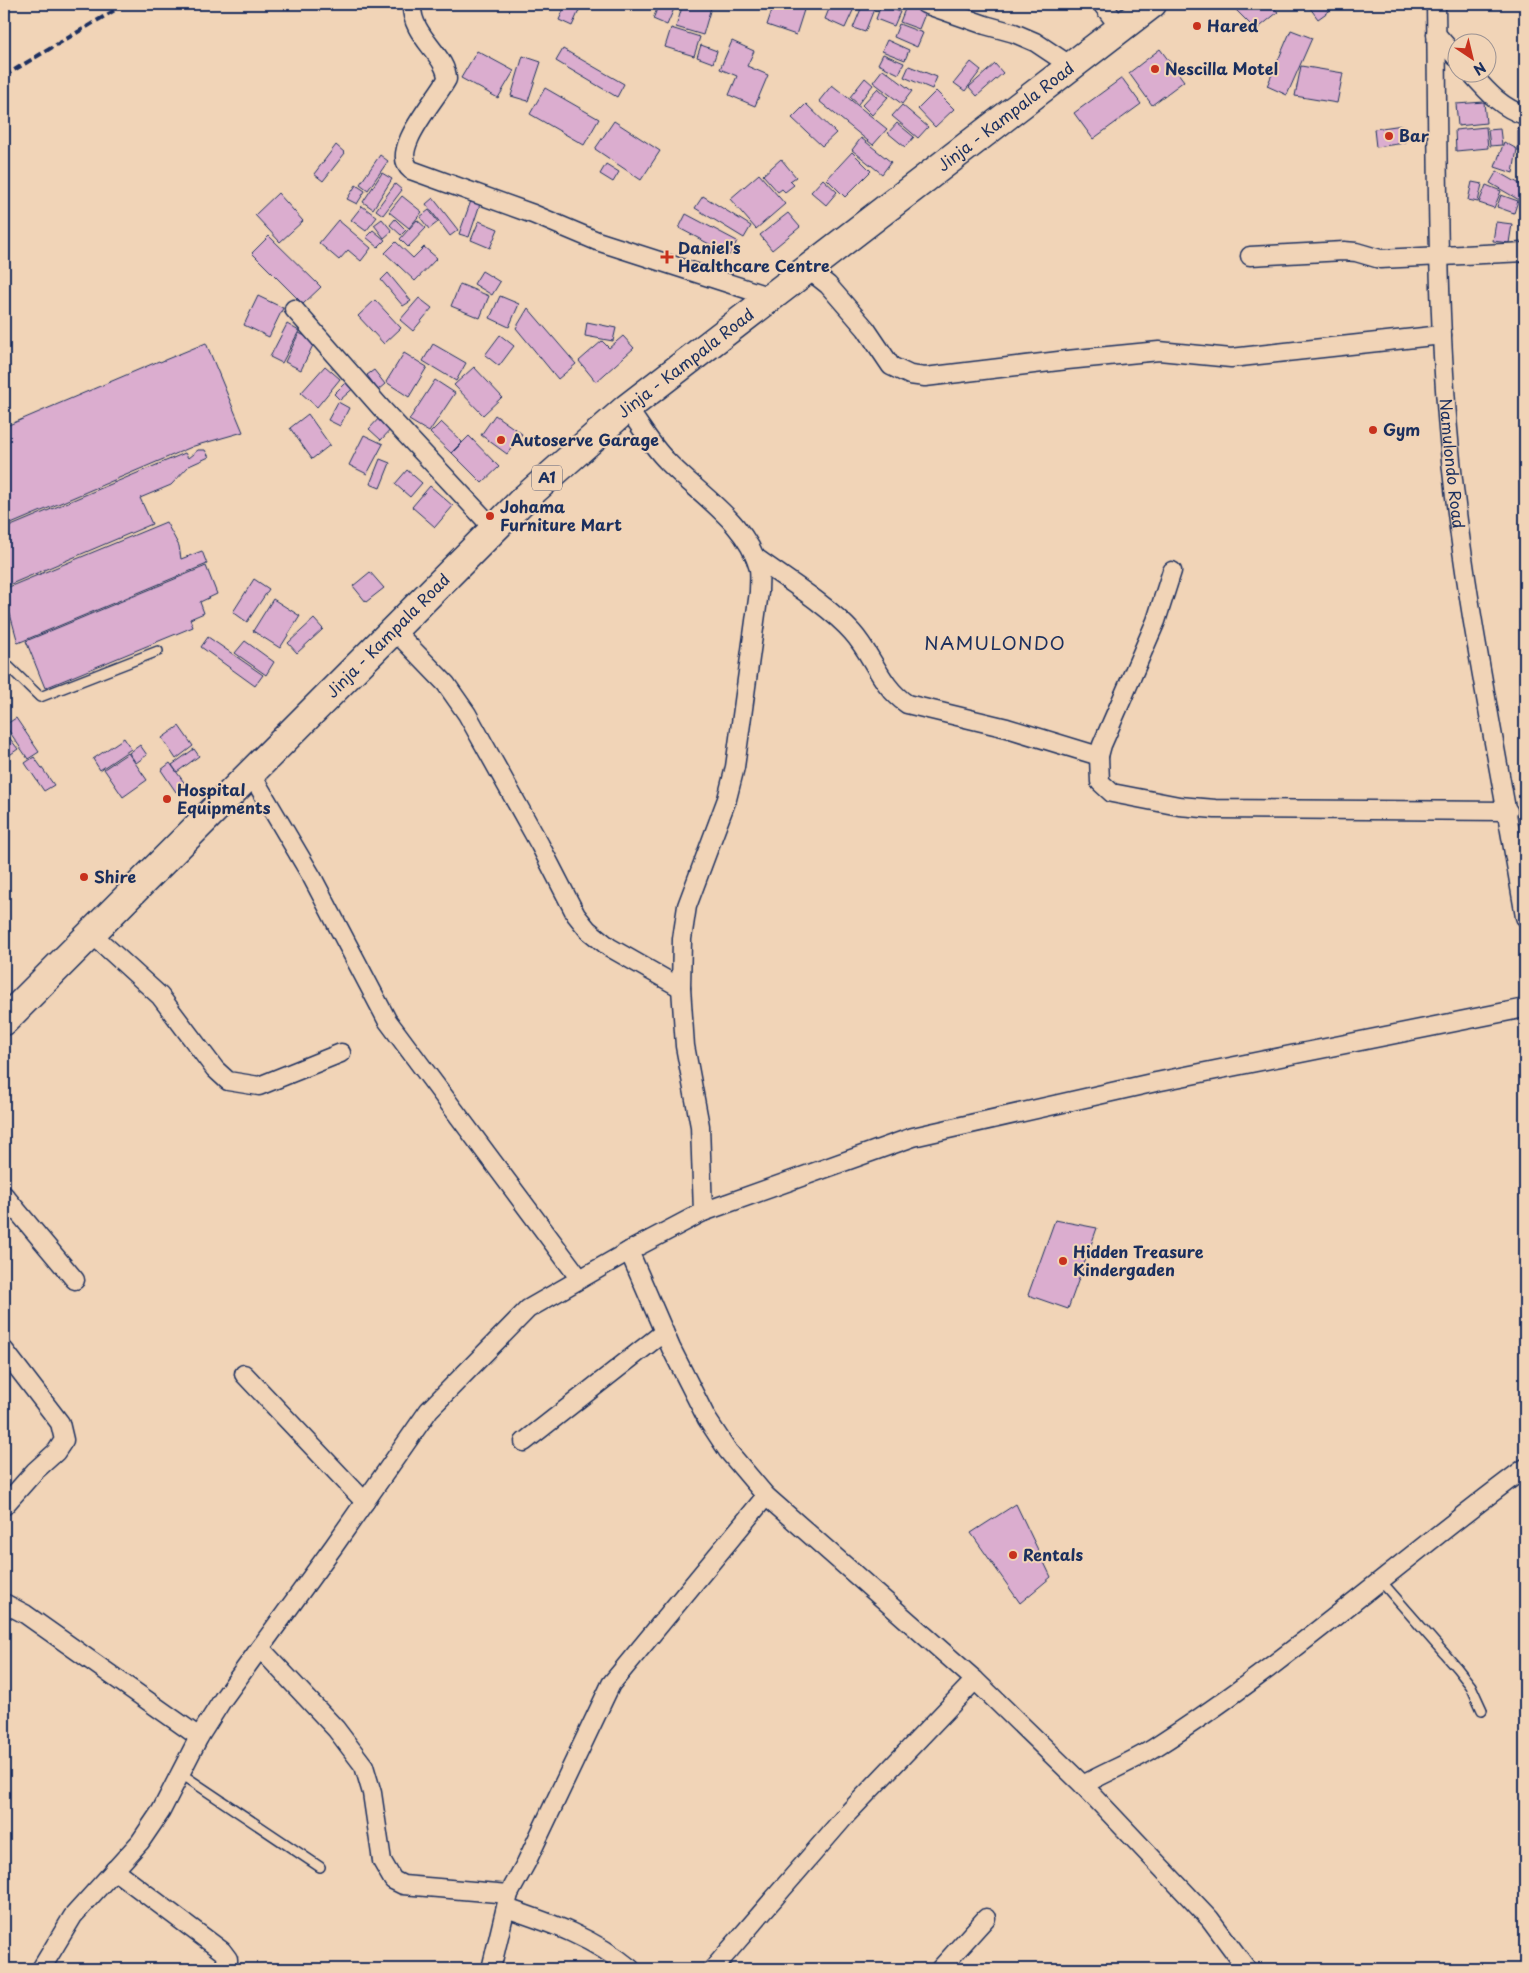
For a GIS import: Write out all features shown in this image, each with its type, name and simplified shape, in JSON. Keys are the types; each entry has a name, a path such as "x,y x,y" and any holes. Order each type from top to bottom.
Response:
{"highway":[{"name":"Jinja - Kampala Road","path":"4,1021 524,499 627,408 1152,4"}],"street":[{"path":"412,4 411,12 418,30 445,68 447,79 406,144 404,157 407,167 597,240 771,297"},
{"path":"926,4 1014,33 1035,42 1071,66"},
{"path":"1102,4 1120,28"},
{"name":"Namulondo Road","path":"1436,4 1439,258 1448,429 1462,562 1508,811 1525,917"},
{"path":"1436,34 1446,45"},
{"path":"1478,82 1486,91 1512,112 1525,115"},
{"path":"1250,256 1344,251 1356,252 1380,259 1439,258 1525,252"},
{"path":"808,269 828,285 866,329 891,366 910,375 925,377 1159,351 1231,358 1442,335"},
{"path":"294,309 383,410 494,529"},
{"path":"627,408 664,458 727,517 744,537 755,556 759,571 760,592 735,767 728,799 687,906 682,939 680,988 685,1046 700,1126 703,1212"},
{"path":"755,556 840,620 864,648 885,684 895,696 907,704 1006,728 1099,756"},
{"path":"1172,571 1156,621 1099,756 1100,782 1112,793 1179,806 1215,809 1508,811"},
{"path":"393,629 446,684 467,714 540,845 576,915 588,930 609,947 680,988"},
{"path":"250,772 312,878 387,1020 580,1279"},
{"path":"92,934 160,996 214,1069 228,1081 259,1086 341,1053"},
{"path":"41,1969 73,1916 140,1842 161,1811 199,1737 260,1648 436,1403 528,1310 629,1251 703,1212 913,1137 1156,1082 1525,1008"},
{"path":"4,1194 74,1280"},
{"path":"629,1251 664,1332 712,1427 728,1451 766,1496 975,1680 1083,1785 1210,1919 1247,1969"},
{"path":"524,1442 664,1332"},
{"path":"4,1350 60,1423 64,1440 56,1452 35,1470 4,1506"},
{"path":"244,1374 365,1502"},
{"path":"1083,1785 1152,1750 1207,1712 1321,1628 1525,1468"},
{"path":"491,1969 508,1901 611,1684 766,1496"},
{"path":"4,1603 25,1614 199,1737"},
{"path":"260,1648 336,1729 364,1766 372,1793 382,1861 393,1880 402,1885 508,1901 564,1927 606,1950 631,1969"},
{"path":"713,1969 848,1813 975,1680"},
{"path":"114,1870 222,1951 228,1960 228,1969"},
{"path":"940,1969 986,1918"}],"lane":[{"path":"4,662 40,697 158,651"},
{"path":"1380,1580 1462,1674 1471,1686 1482,1710"},
{"path":"180,1773 320,1867"}],"building":[{"path":"566,4 582,4 572,26 559,20"},
{"path":"659,4 676,4 667,25 653,19"},
{"path":"683,4 712,4 703,35 676,27"},
{"path":"774,4 785,4 804,10 796,35 767,25"},
{"path":"831,4 856,4 845,28 825,19"},
{"path":"863,4 876,4 865,32 853,28"},
{"path":"907,4 927,9 919,29 900,22"},
{"path":"1230,4 1269,4 1278,12 1256,30"},
{"path":"1307,4 1339,4 1318,19"},
{"path":"881,5 900,12 894,26 876,19"},
{"path":"899,24 923,33 917,47 894,37"},
{"path":"671,28 700,37 694,56 665,47"},
{"path":"1291,30 1312,38 1287,95 1267,86"},
{"path":"887,40 909,50 905,60 882,51"},
{"path":"732,41 754,51 747,66 768,75 755,106 729,95 737,76 720,69"},
{"path":"701,45 717,51 713,63 697,57"},
{"path":"563,49 624,84 617,97 556,61"},
{"path":"1160,49 1184,81 1152,105 1129,73"},
{"path":"477,51 514,71 498,98 461,78"},
{"path":"883,54 904,63 899,74 878,64"},
{"path":"523,56 541,62 528,101 511,96"},
{"path":"971,62 981,70 965,91 954,83"},
{"path":"995,64 1003,73 977,96 969,87"},
{"path":"909,66 937,77 932,89 904,77"},
{"path":"1301,66 1343,73 1337,103 1295,96"},
{"path":"883,69 912,91 902,104 873,82"},
{"path":"865,78 873,85 858,104 850,97"},
{"path":"1122,78 1141,104 1093,139 1074,113"},
{"path":"832,85 887,129 873,145 819,101"},
{"path":"545,88 599,119 584,145 530,114"},
{"path":"878,88 888,97 872,115 862,105"},
{"path":"936,91 954,109 935,127 918,109"},
{"path":"1484,102 1486,123 1458,126 1456,104"},
{"path":"806,104 836,133 822,146 792,118"},
{"path":"902,105 928,127 918,138 892,116"},
{"path":"614,121 660,151 641,180 595,149"},
{"path":"897,123 914,137 905,147 888,133"},
{"name":"Bar","path":"1403,125 1405,143 1376,147 1374,129"},
{"path":"1486,127 1488,148 1456,151 1455,130"},
{"path":"1518,127 1525,128 1525,151 1518,151"},
{"path":"1500,129 1502,145 1490,146 1488,130"},
{"path":"861,138 891,162 882,174 852,150"},
{"path":"1504,142 1517,149 1513,173 1495,167"},
{"path":"336,145 345,153 323,181 314,174"},
{"path":"852,152 871,171 845,197 827,179"},
{"path":"380,155 388,161 368,190 360,184"},
{"path":"781,159 796,177 790,181 794,185 785,192 782,189 778,192 763,175"},
{"path":"606,164 619,172 613,182 600,174"},
{"path":"1497,171 1525,187 1525,195 1521,201 1490,183"},
{"path":"382,173 392,179 373,209 363,202"},
{"path":"759,174 785,204 756,229 730,199"},
{"path":"823,179 837,192 826,205 811,192"},
{"path":"1472,182 1482,184 1478,202 1468,200"},
{"path":"395,184 402,190 383,215 376,210"},
{"path":"356,185 365,191 357,204 347,199"},
{"path":"1486,185 1501,191 1494,208 1479,203"},
{"path":"278,193 303,221 280,242 255,215"},
{"path":"1501,195 1518,201 1514,213 1497,207"},
{"path":"402,196 422,212 409,228 389,212"},
{"path":"703,196 751,226 744,238 695,208"},
{"path":"433,198 458,230 450,236 426,204"},
{"path":"472,198 481,201 469,237 459,234"},
{"path":"362,206 377,217 366,231 351,220"},
{"path":"429,210 438,222 429,229 420,217"},
{"path":"788,213 800,227 772,250 760,235"},
{"path":"686,214 737,241 730,255 679,228"},
{"path":"382,219 392,231 384,238 374,225"},
{"path":"395,219 406,230 401,235 390,225"},
{"path":"338,220 371,248 361,261 348,250 339,260 319,243"},
{"path":"417,220 426,228 408,247 400,239"},
{"path":"479,221 498,229 490,248 471,240"},
{"path":"1496,222 1512,224 1509,243 1493,241"},
{"path":"373,230 385,240 378,247 366,237"},
{"path":"269,236 321,287 303,304 252,253"},
{"path":"396,242 413,258 424,247 437,258 415,281 385,253"},
{"path":"482,271 500,282 492,295 474,284"},
{"path":"388,273 411,301 403,306 381,280"},
{"path":"460,284 489,296 480,318 451,306"},
{"path":"258,296 283,308 269,337 244,325"},
{"path":"500,296 519,304 509,327 490,318"},
{"path":"419,298 432,308 413,331 400,320"},
{"path":"375,300 401,328 384,344 358,316"},
{"path":"528,308 576,364 558,379 516,328"},
{"path":"587,322 616,328 613,341 585,336"},
{"path":"287,324 299,331 282,363 270,357"},
{"path":"299,333 315,341 301,370 285,362"},
{"path":"500,335 514,346 499,366 485,355"},
{"path":"623,336 634,348 596,382 579,361 602,341 609,348"},
{"path":"206,343 243,432 194,446 4,527 4,427"},
{"path":"433,344 466,363 456,381 423,361"},
{"path":"404,353 427,367 409,397 386,382"},
{"path":"325,366 340,379 317,407 301,393"},
{"path":"474,367 502,397 483,415 454,385"},
{"path":"374,370 385,384 378,390 367,375"},
{"path":"350,378 357,385 340,400 334,394"},
{"path":"435,380 455,393 429,432 409,420"},
{"path":"338,402 349,408 340,426 328,420"},
{"path":"308,414 330,445 312,459 290,428"},
{"path":"495,415 522,434 507,454 481,435"},
{"path":"381,416 393,427 381,440 369,429"},
{"path":"441,422 462,442 451,453 430,433"},
{"path":"364,435 383,444 367,474 349,465"},
{"path":"469,436 499,467 482,483 452,453"},
{"path":"198,450 205,450 209,457 189,466 171,485 140,498 152,524 4,587 4,529 185,453 188,458"},
{"path":"380,459 390,463 380,488 370,484"},
{"path":"407,470 422,483 410,497 395,484"},
{"path":"430,486 453,506 435,527 412,507"},
{"path":"166,522 179,546 181,559 202,551 207,564 18,643 10,614 4,603 4,589"},
{"path":"206,566 217,594 200,602 204,613 190,619 193,627 45,688 26,641"},
{"path":"370,572 384,588 366,602 353,586"},
{"path":"254,579 269,589 247,622 233,612"},
{"path":"273,599 300,616 280,648 253,631"},
{"path":"314,619 323,629 297,653 288,643"},
{"path":"208,637 263,675 255,686 201,647"},
{"path":"245,641 274,662 266,675 235,653"},
{"path":"16,718 39,752 28,759 5,725"},
{"path":"179,726 193,746 176,759 162,738"},
{"path":"4,731 18,749 4,759"},
{"path":"124,738 131,749 100,770 93,759"},
{"path":"140,745 147,755 136,763 129,753"},
{"path":"194,749 199,756 177,772 172,765"},
{"path":"128,753 147,780 123,797 104,769"},
{"path":"34,757 54,785 44,791 25,763"},
{"path":"170,763 186,785 176,792 161,770"},
{"name":"Hidden Treasure Kindergaden","path":"1055,1220 1097,1228 1068,1309 1028,1295"},
{"name":"Rentals","path":"1016,1504 1051,1577 1020,1603 971,1533"}],"railway":[{"path":"4,76 125,4"}],"place":[{"name":"Hared","path":"1197,26"},
{"name":"Nescilla Motel","path":"1155,69"},
{"name":"Bar","path":"1389,136"},
{"name":"Daniel's Healthcare Centre","path":"667,257"},
{"name":"Gym","path":"1373,430"},
{"name":"Autoserve Garage","path":"501,440"},
{"name":"Johama Furniture Mart","path":"490,516"},
{"name":"Hospital Equipments","path":"167,799"},
{"name":"Shire","path":"84,877"},
{"name":"Hidden Treasure Kindergaden","path":"1063,1261"},
{"name":"Rentals","path":"1013,1555"}],"district":[{"name":"NAMULONDO","path":"995,643"}]}
